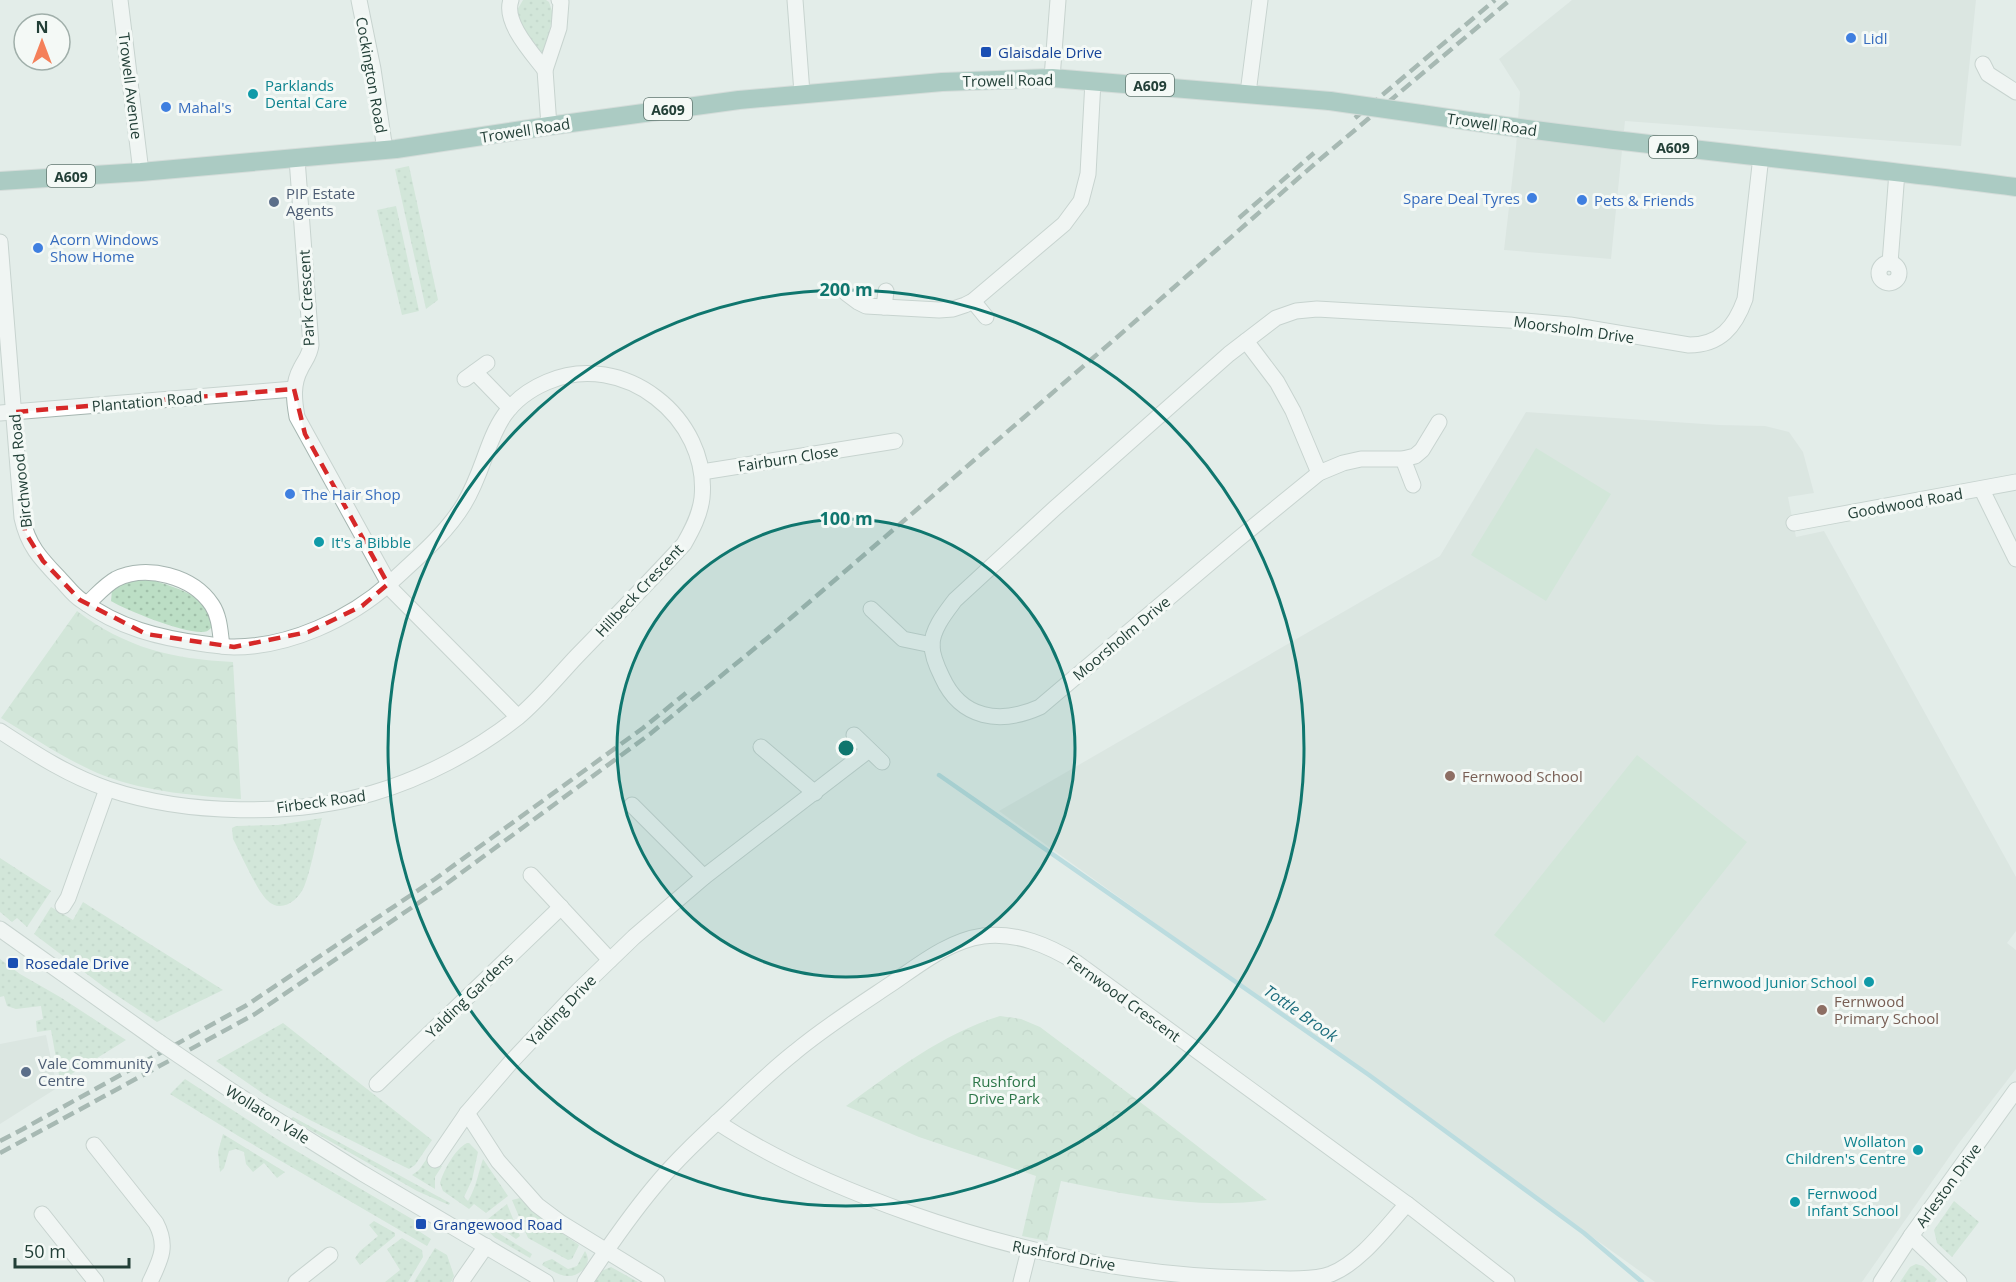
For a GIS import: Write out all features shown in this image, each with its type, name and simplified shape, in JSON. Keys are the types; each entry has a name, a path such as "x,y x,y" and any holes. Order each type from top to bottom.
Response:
{"main road":[{"name":"Trowell Road","path":"0,181 141,172 385,150 802,93 942,82 1052,78 1330,101 1515,128 2016,187"}],"street":[{"name":"Trowell Avenue","path":"120,0 141,172"},
{"name":"Cockington Road","path":"358,0 373,69 385,150"},
{"path":"511,0 508,7 517,34 545,70"},
{"path":"549,126 545,70 559,28 561,3 559,0"},
{"path":"795,0 802,93"},
{"path":"1052,78 1058,0"},
{"path":"1248,93 1260,0"},
{"path":"1982,69 2016,92"},
{"path":"846,293 866,306 953,309 973,301 1064,224 1082,201 1088,174 1093,81"},
{"name":"Moorsholm Drive","path":"1402,459 1361,459 1343,463 1319,473 1040,707 998,717 982,715 967,708 947,688 936,663 932,645 944,614 956,600 1138,434 1276,318 1296,311 1317,309 1525,321 1570,325 1689,345 1707,343 1727,331 1741,311 1745,299 1761,156"},
{"name":"Park Crescent","path":"297,159 311,345 310,352 300,368 294,389 295,406 301,426 388,584 518,717"},
{"path":"1890,263 1897,172"},
{"name":"Birchwood Road","path":"0,242 7,413 25,532 30,544 43,561 80,600 120,623 146,634 234,647 258,645 308,632 362,606 388,584"},
{"path":"885,307 886,291"},
{"path":"973,301 986,317"},
{"path":"1246,341 1277,382 1293,411 1319,473"},
{"path":"476,371 510,408"},
{"name":"Hillbeck Crescent","path":"388,584 431,542 463,506 499,422 510,408 519,399 548,382 581,375 615,378 652,394 678,417 687,430 702,472 702,501 693,528 684,544 518,717"},
{"name":"Plantation Road","path":"7,413 294,389"},
{"path":"1413,485 1402,459 1415,456 1422,450 1439,422"},
{"name":"Fairburn Close","path":"702,472 876,451 895,441"},
{"name":"Goodwood Road","path":"1794,523 2016,482"},
{"path":"1982,490 2016,559"},
{"path":"87,604 112,581 123,576 147,572 162,574 193,586 206,597 217,617 222,646"},
{"path":"871,609 903,639 932,645"},
{"name":"Firbeck Road","path":"0,731 46,760 107,789 167,803 226,810 293,807 371,794 412,780 478,745 518,717"},
{"path":"854,735 882,762"},
{"path":"760,747 815,793"},
{"name":"Yalding Drive","path":"435,1160 467,1113 511,1062 610,960 704,877 869,750"},
{"path":"63,906 68,898 107,789"},
{"path":"632,805 704,877"},
{"path":"531,875 610,960"},
{"name":"Yalding Gardens","path":"377,1084 561,907"},
{"name":"Wollaton Vale","path":"0,929 233,1092 362,1173 546,1282"},
{"name":"Fernwood Crescent","path":"585,1282 605,1251 655,1186 691,1146 796,1051 855,1008 944,949 984,936 1029,939 1077,963 1407,1204 1507,1282"},
{"name":"Arleston Drive","path":"1881,1282 1911,1236 2016,1090"},
{"path":"467,1113 498,1161 537,1205 561,1223 657,1282"},
{"name":"Rushford Drive","path":"717,1122 759,1148 867,1198 966,1233 1029,1250 1125,1267 1191,1275 1232,1278 1318,1277 1331,1274 1355,1260 1407,1204"},
{"path":"94,1144 156,1222 160,1231 164,1242 162,1253 150,1282"},
{"path":"42,1214 96,1282"},
{"path":"1911,1236 1959,1282"},
{"path":"461,1282 486,1246"},
{"path":"1021,1282 1029,1250"},
{"path":"296,1282 330,1255"}],"highlighted area":[{"path":"294,389 305,434 388,584 362,606 308,632 234,647 146,634 80,600 43,561 25,532 15,412"}],"shaded area":[{"path":"1572,0 1976,0 1961,146 1625,121 1611,259 1504,250 1520,92 1499,59"},
{"name":"Fernwood School","path":"1526,412 1765,426 1789,432 1803,452 1814,493 1788,497 1796,537 1824,531 2016,877 2016,931 2007,943 2016,950 2016,1069 1959,1143 1862,1282 1655,1282 999,811 1440,556"},
{"path":"46,1035 57,1088 0,1124 0,1044"}],"green space":[{"path":"523,0 546,0 553,14 545,52 541,57 523,30 516,12"},
{"path":"409,166 438,300 426,309 395,169"},
{"path":"396,206 419,311 402,315 377,210"},
{"path":"1536,448 1611,494 1546,601 1471,555"},
{"path":"149,579 190,594 200,601 207,608 211,617 211,628 202,632 182,629 111,601 112,590 120,584"},
{"path":"77,611 113,634 150,649 190,658 233,662 241,799 173,792 138,786 105,776 78,764 1,718"},
{"path":"1637,755 1747,842 1604,1023 1494,935"},
{"path":"322,818 304,887 298,897 288,904 277,906 272,904 254,880 233,839 232,828 278,825"},
{"path":"0,858 51,891 27,927 17,918 12,922 0,912"},
{"path":"83,902 223,990 157,1022 104,987 34,934 51,907 73,920"},
{"path":"0,959 20,974 126,1040 65,1078 59,1075 51,1030 37,1032 36,1021 43,1019 41,1006 16,1009 7,1006 4,996 0,997"},
{"name":"Rushford Drive Park","path":"1000,1016 1021,1019 1040,1027 1267,1200 1215,1203 1163,1200 1061,1181 1047,1241 1022,1236 1036,1176 919,1137 846,1106 938,1043"},
{"path":"283,1023 432,1140 415,1165 409,1169 310,1120 265,1095 216,1061"},
{"path":"185,1079 283,1143 417,1222 414,1228 431,1239 427,1246 170,1094"},
{"path":"293,1117 450,1203 449,1205 417,1191 291,1119"},
{"path":"223,1134 285,1172 277,1178 264,1163 253,1172 246,1164 244,1152 236,1149 229,1151 224,1168 220,1172 218,1152"},
{"path":"467,1143 478,1152 472,1180 464,1197 468,1201 483,1159 508,1196 486,1213 474,1204 469,1209 443,1191 440,1183 450,1160"},
{"path":"428,1157 442,1166 435,1177 435,1189 412,1175 419,1170"},
{"path":"520,1198 542,1219 579,1245 572,1259 568,1260 528,1238 512,1200"},
{"path":"1954,1201 1979,1222 1952,1257 1937,1243 1934,1230"},
{"path":"507,1204 520,1236 516,1239 488,1219"},
{"path":"374,1221 395,1233 395,1236 360,1265 355,1258 378,1236 369,1225"},
{"path":"481,1222 532,1254 530,1258 494,1237"},
{"path":"402,1238 422,1250 423,1257 408,1282 385,1282 400,1270 387,1249"},
{"path":"435,1248 447,1255 454,1276 451,1282 414,1282"},
{"path":"585,1251 588,1258 587,1264 584,1269 574,1275 564,1276 542,1265 552,1259 568,1269 577,1266"},
{"path":"1916,1264 1923,1266 1937,1279 1935,1282 1900,1282 1910,1267"},
{"path":"611,1267 638,1282 592,1282 601,1271"}],"waterway":[{"name":"Tottle Brook","path":"939,775 1369,1075 1584,1233 1642,1282"}],"railway":[{"path":"1355,118 1495,0"},
{"path":"0,1153 255,1014 442,887 650,734 771,635 1318,161 1510,0"},
{"path":"1239,218 1314,153"},
{"path":"0,1141 247,1005 435,879 643,728 686,693"}],"place":[{"name":"Lidl","path":"1851,38"},
{"name":"Glaisdale Drive","path":"986,52"},
{"name":"Parklands Dental Care","path":"253,94"},
{"name":"Mahal's","path":"166,107"},
{"name":"Spare Deal Tyres","path":"1532,198"},
{"name":"Pets & Friends","path":"1582,200"},
{"name":"PIP Estate Agents","path":"274,202"},
{"name":"Acorn Windows Show Home","path":"38,248"},
{"name":"The Hair Shop","path":"290,494"},
{"name":"It's a Bibble","path":"319,542"},
{"name":"Fernwood School","path":"1450,776"},
{"name":"Rosedale Drive","path":"13,963"},
{"name":"Fernwood Junior School","path":"1869,982"},
{"name":"Fernwood Primary School","path":"1822,1010"},
{"name":"Vale Community Centre","path":"26,1072"},
{"name":"Wollaton Children's Centre","path":"1918,1150"},
{"name":"Fernwood Infant School","path":"1795,1202"},
{"name":"Grangewood Road","path":"421,1224"}]}
